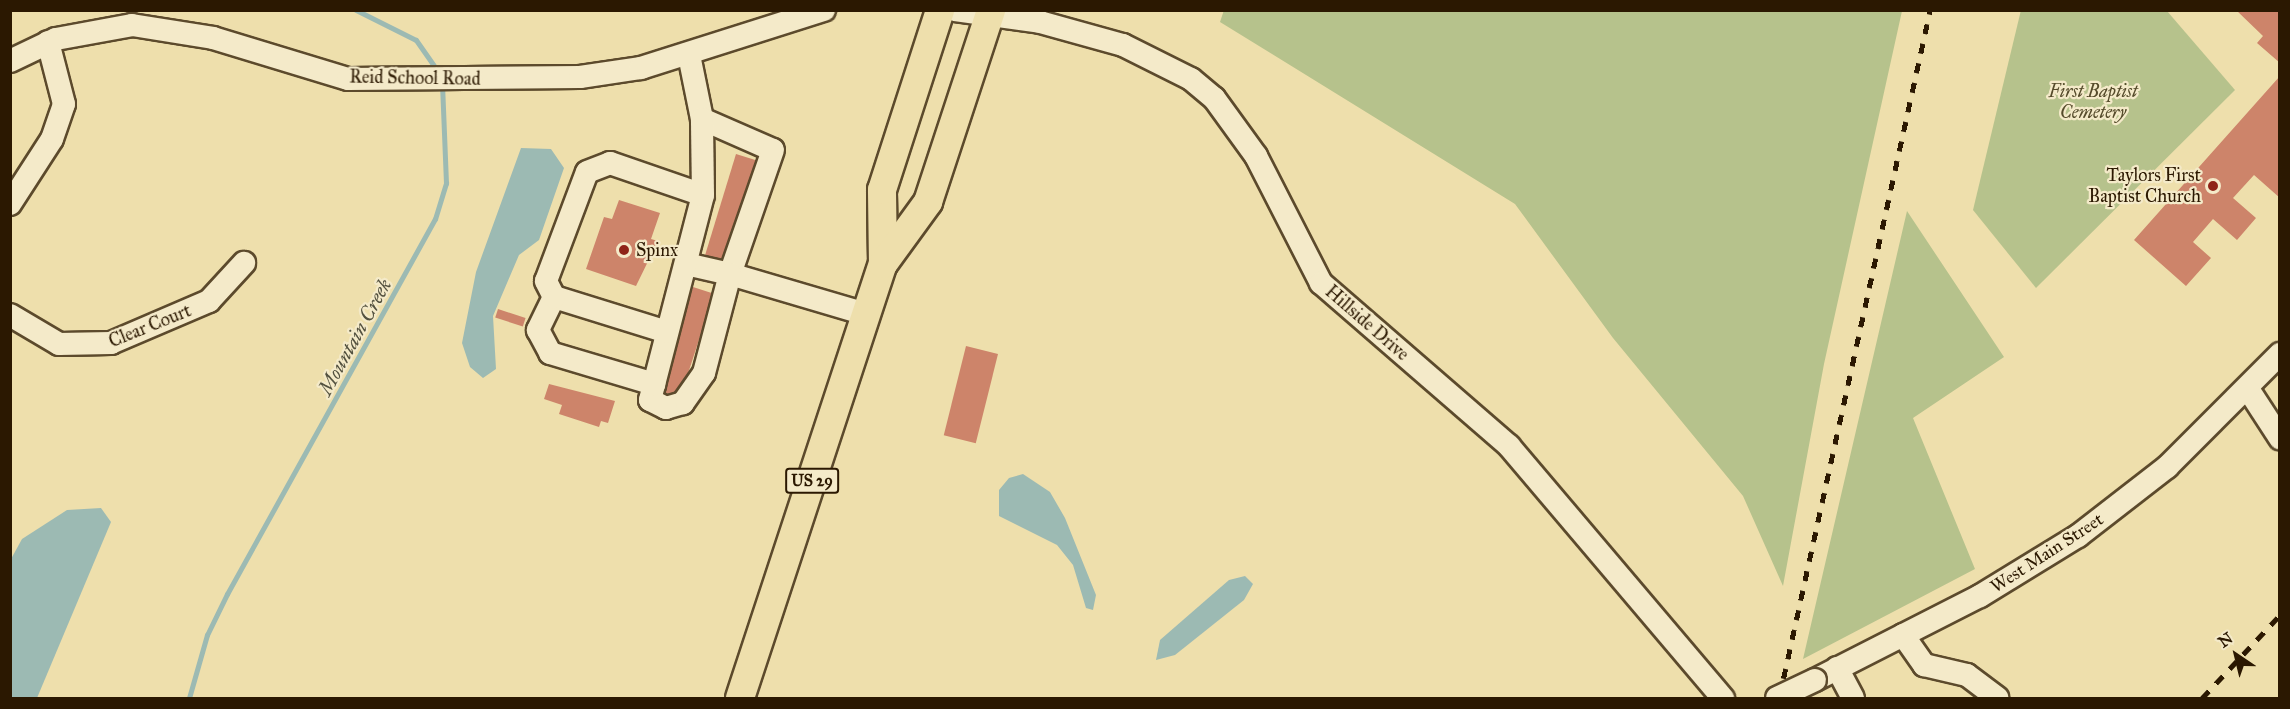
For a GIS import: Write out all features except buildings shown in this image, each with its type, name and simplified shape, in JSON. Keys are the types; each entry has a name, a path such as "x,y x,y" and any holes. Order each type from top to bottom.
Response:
{"main road":[{"name":"US 29","path":"883,264 882,190 940,10"},
{"name":"US 29","path":"740,699 883,264 928,202 990,13"}],"street":[{"path":"955,10 990,13"},
{"name":"Reid School Road","path":"10,61 48,42 110,27 172,28 322,74 383,80 496,79 610,74 689,55 765,19 814,11"},
{"name":"Hillside Drive","path":"990,13 1123,45 1191,78 1214,98 1256,156 1321,283 1509,446 1723,699"},
{"path":"10,204 51,140 64,104 48,42"},
{"path":"689,55 702,119 703,195 650,399 666,408 683,403 704,373 730,274 774,150 702,119"},
{"path":"668,332 554,297 546,280 586,172 610,163 703,195"},
{"name":"Clear Court","path":"10,315 58,344 111,343 209,301 244,263"},
{"path":"686,264 730,274 866,314"},
{"path":"554,297 538,330 550,353 654,384"},
{"name":"West Main Street","path":"1777,699 2016,574 2109,513 2248,389 2280,354"},
{"path":"2248,389 2280,438"},
{"path":"1903,635 1924,665 1967,675 1997,699"},
{"path":"1837,668 1853,699"}],"green space":[{"path":"1224,10 1902,11 1824,364 1783,586 1743,496 1613,338 1515,204 1220,22"},
{"name":"First Baptist Cemetery","path":"2021,10 2167,11 2235,90 2036,288 1973,210"},
{"path":"1907,211 2004,357 1913,418 1975,569 1803,659"}],"water":[{"path":"521,148 551,149 564,168 539,240 519,255 493,316 496,369 483,378 470,367 462,343 476,272"},
{"path":"1023,474 1050,492 1065,518 1096,595 1093,610 1086,608 1073,565 1057,545 999,516 999,490 1009,478"},
{"path":"101,508 111,522 37,698 11,698 11,559 22,539 67,510"},
{"path":"1245,576 1253,584 1244,600 1175,655 1156,660 1160,640 1229,580"}],"waterway":[{"name":"Mountain Creek","path":"356,10 416,40 438,72"},
{"name":"Mountain Creek","path":"189,698 207,635 227,594 435,219 446,183 442,83"}],"railway":[{"path":"1779,698 1930,10"},
{"path":"2202,698 2280,615"}],"place":[{"name":"Taylors First Baptist Church","path":"2213,186"},
{"name":"Spinx","path":"624,250"}]}
